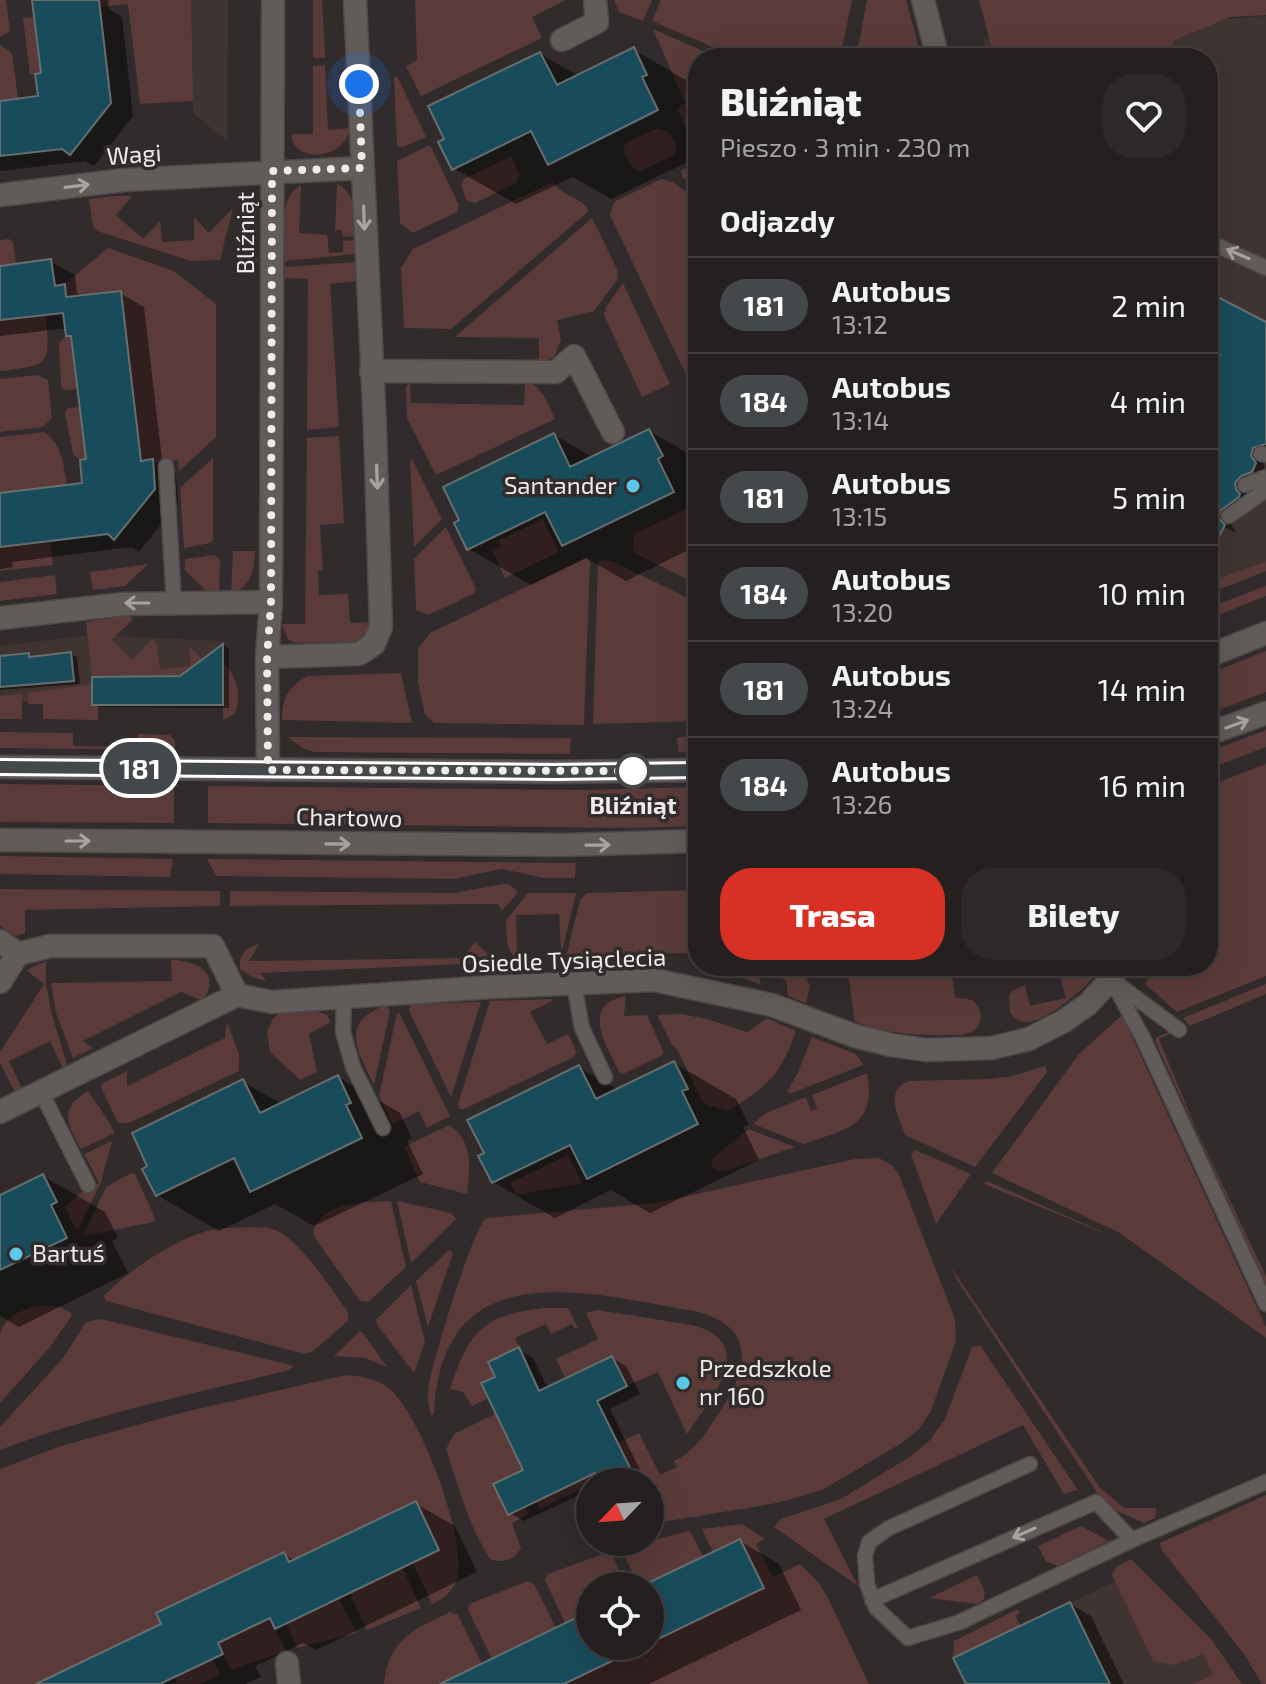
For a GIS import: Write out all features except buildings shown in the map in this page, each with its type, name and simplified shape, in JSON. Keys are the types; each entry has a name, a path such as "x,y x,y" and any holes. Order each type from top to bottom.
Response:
{"street":[{"name":"Bliźniąt","path":"268,770 273,0"},
{"path":"267,657 359,654 374,644 381,627 355,0"},
{"path":"562,40 597,22 595,0"},
{"path":"923,0 935,48"},
{"name":"Wagi","path":"0,195 124,180 362,168"},
{"path":"371,371 556,372 574,356 613,432"},
{"path":"0,618 123,604 271,602"},
{"path":"1218,650 1266,633"},
{"path":"1218,730 1266,713"},
{"name":"Chartowo","path":"0,767 554,772 688,770"},
{"name":"Chartowo","path":"0,840 562,845 688,841"},
{"path":"0,982 9,948 213,946 237,995 0,1112"},
{"name":"Osiedle Tysiąclecia","path":"237,995 272,1002 668,981 772,1005 855,1036 926,1050 992,1048 1029,1039 1088,1004 1112,976"}],"lane":[{"path":"1218,246 1266,268"},
{"path":"166,466 174,603"},
{"path":"1245,485 1266,477"},
{"path":"1229,516 1266,490"},
{"path":"1116,976 1266,1304"},
{"path":"1118,976 1179,1030"},
{"path":"574,984 582,1028 605,1077"},
{"path":"344,996 343,1032 353,1067 383,1128"},
{"path":"41,1092 88,1185"},
{"path":"1030,1464 889,1528 869,1542 865,1556 872,1600 884,1617 908,1638 960,1622 1132,1540 1266,1482"},
{"path":"872,1600 1096,1502 1132,1540"}],"shaded area":[{"path":"0,0 6,0 10,31 0,37"},
{"path":"87,0 191,0 193,101 140,104 128,4 100,7 99,2 88,3"},
{"path":"179,0 228,0 227,141 194,114"},
{"path":"313,0 322,0 325,58 313,58"},
{"path":"415,0 566,0 532,17 542,38 421,96 406,66 417,60"},
{"path":"614,0 652,0 643,21 619,12"},
{"path":"661,0 852,0 842,48 715,48 652,21"},
{"path":"867,0 906,0 919,48 858,48"},
{"path":"979,0 1266,0 1266,15 1230,17 1174,40 1170,48 991,48"},
{"path":"1266,16 1266,568 1218,586 1218,48 986,48 983,39"},
{"path":"34,17 41,73 30,75 23,18"},
{"path":"653,29 696,48 688,48 688,134 677,108 685,103"},
{"path":"0,45 12,53 18,98 0,101"},
{"path":"325,65 328,130 350,128 340,146 321,154 311,154 301,151 291,134 313,134 313,66"},
{"path":"397,76 426,137 403,147 397,146 394,78"},
{"path":"658,128 670,133 677,146 674,155 640,171 632,168 623,149 627,142"},
{"path":"430,145 459,205 457,212 413,233 400,223 397,161"},
{"path":"511,156 519,174 517,183 475,203 467,201 461,186 464,179"},
{"path":"688,167 688,182 682,177 681,170"},
{"path":"661,179 688,192 688,379 610,215 614,202"},
{"path":"553,182 561,191 582,202 589,211 451,329 404,328 401,268 413,249"},
{"path":"337,184 351,199 354,236 343,237 342,230 335,231"},
{"path":"301,185 299,233 327,235 329,253 343,252 343,241 354,240 355,254 285,261 285,208 293,191"},
{"path":"132,196 116,215 143,239 160,221 162,242 194,240 194,217 209,233 233,208 220,260 191,261 97,231 93,226 89,199"},
{"path":"252,206 257,219 257,261 239,261"},
{"path":"592,218 618,271 617,280 594,311 557,320 561,340 554,357 539,363 539,338 455,337"},
{"path":"0,240 13,242 16,264 0,265"},
{"path":"108,248 174,271 216,304 216,437 179,471 178,460 141,461 121,291 66,297 65,284"},
{"path":"356,262 356,281 330,284 339,427 307,430 308,279 285,278 285,267"},
{"path":"623,283 670,384 642,397 604,315"},
{"path":"46,315 48,344 43,360 29,367 0,371 0,320"},
{"path":"66,336 71,336 77,389 65,390 61,386 59,343"},
{"path":"38,375 48,380 52,418 43,427 0,432 0,379"},
{"path":"525,381 541,391 555,419 436,475 407,418 406,386 410,383 411,403 524,405"},
{"path":"80,407 86,459 80,460 73,454 65,413 68,408"},
{"path":"44,432 59,449 67,485 0,493 0,437"},
{"path":"339,436 344,523 320,525 323,570 318,571 319,595 348,594 350,623 372,622 367,637 359,642 294,643 287,638 282,624 305,624 307,438"},
{"path":"213,458 213,540 184,548 180,488"},
{"path":"412,459 442,519 414,547 410,461"},
{"path":"688,508 688,580 633,552 634,534"},
{"path":"543,519 559,552 505,578 493,551 501,546 498,541"},
{"path":"446,527 476,589 473,594 428,615 416,610 414,559"},
{"path":"50,541 53,565 0,571 0,547"},
{"path":"233,551 255,551 248,582 231,594"},
{"path":"215,555 220,560 219,596 208,593 185,570 185,559"},
{"path":"586,558 590,561 584,725 434,723 425,714 418,683 418,648 430,633"},
{"path":"612,561 688,598 688,721 593,724 598,562"},
{"path":"1266,562 1266,571 1218,590 1218,579"},
{"path":"148,564 125,586 93,590 90,572"},
{"path":"55,575 57,594 0,601 0,582"},
{"path":"1266,586 1266,596 1218,615 1218,604"},
{"path":"129,615 133,619 112,640 132,660 152,639 156,643 160,670 191,666 189,645 212,671 225,663 237,687 235,714 223,720 223,680 92,677 86,622"},
{"path":"89,635 223,641 222,704 0,702 0,646"},
{"path":"1266,651 1266,692 1218,710 1218,670"},
{"path":"401,673 412,723 282,720 288,694 308,676"},
{"path":"92,684 92,704 98,705 98,720 43,719 43,704 28,704 28,693"},
{"path":"22,694 22,719 0,719 0,696"},
{"path":"1266,730 1266,747 1218,765 1218,748"},
{"path":"0,732 73,733 73,746 138,747 138,734 170,735 175,741 175,750 0,748"},
{"path":"688,736 688,752 678,752 677,737"},
{"path":"288,737 571,738 570,754 315,752 304,749"},
{"path":"1266,764 1266,976 1177,1012 1145,984 1149,976 1218,976 1218,782"},
{"path":"0,784 174,786 174,823 0,822"},
{"path":"208,786 587,790 688,787 688,826 208,823"},
{"path":"0,856 173,859 170,877 0,874"},
{"path":"207,859 576,863 575,878 544,878 502,869 453,879 216,876"},
{"path":"509,884 518,892 502,911 498,904 230,906 230,891 454,893"},
{"path":"0,889 220,891 220,906 25,910 25,933 16,936 0,926"},
{"path":"688,890 688,953 580,955 582,962 565,961 580,900 587,893"},
{"path":"528,893 576,893 561,949 559,914 516,915 517,955 524,964 510,951 506,920"},
{"path":"475,942 487,953 486,963 260,973 266,981 240,969 245,950 260,943 249,961 462,958"},
{"path":"171,960 190,963 204,970 210,982 203,1001 181,992 83,1041 93,1048 73,1058 56,1013 51,983 172,981"},
{"path":"46,961 46,984 52,1015 68,1068 64,1070 50,1041 9,1061 23,1090 16,1094 0,1063 0,1052 44,984 26,970"},
{"path":"744,976 759,976 761,985"},
{"path":"775,976 806,976 810,986 806,1003 788,996 786,980"},
{"path":"848,976 952,976 955,998 973,1001 980,1013 980,1022 975,1030 959,1035 912,1034 855,1022"},
{"path":"1094,976 1069,1000 1036,1020 1026,1022 1010,1013 1009,996 1012,991 1025,985 1030,1006 1066,998 1060,977"},
{"path":"1266,984 1266,994 1190,1026 1183,1018"},
{"path":"626,996 624,1016 647,1015 663,1051 662,1055 623,1074 619,1072 604,1039 600,1017 603,1008"},
{"path":"551,999 530,1012 547,1044 568,1034 576,1051 574,1057 460,1109 458,1104 490,1001"},
{"path":"481,1002 451,1097 409,1011 411,1004"},
{"path":"386,1005 390,1011 374,1085 358,1049 357,1029 371,1012"},
{"path":"313,1009 327,1015 331,1022 309,1034 317,1072 300,1080 270,1052 267,1031 282,1011"},
{"path":"399,1012 450,1116 427,1128 419,1111 393,1124 379,1096"},
{"path":"681,1014 747,1032 767,1018 796,1031 784,1059 771,1078 728,1111 703,1103 657,1015"},
{"path":"1122,1015 1266,1327 1266,1338 1120,1233 992,1173 1079,1054"},
{"path":"227,1022 239,1054 239,1071 129,1123 118,1123 101,1087 103,1083 127,1071 127,1086 225,1038"},
{"path":"1169,1032 1172,1033 1159,1039 1196,1129 1266,1276 1266,1284 1155,1041"},
{"path":"812,1037 856,1054 863,1065 792,1093 787,1092 798,1072"},
{"path":"1045,1066 1047,1072 975,1167 905,1135 895,1097 901,1085 909,1081 988,1079 1013,1076"},
{"path":"867,1073 867,1105 863,1115 845,1129 804,1144 753,1124 766,1113 806,1097 811,1111 817,1109 812,1095"},
{"path":"88,1091 115,1133 81,1149 68,1117 72,1104"},
{"path":"449,1125 463,1139 466,1147 469,1165 467,1194 420,1182 404,1147"},
{"path":"749,1129 795,1147 725,1171 713,1168 714,1157"},
{"path":"112,1141 101,1182 76,1229 65,1207 82,1192 99,1183 84,1154"},
{"path":"915,1150 971,1174 936,1224 911,1154"},
{"path":"568,1155 582,1183 516,1195 510,1183"},
{"path":"879,1158 893,1166 899,1175 955,1319 956,1341 931,1411 919,1429 902,1443 822,1490 777,1503 664,1522 664,1473 677,1467 674,1461 703,1436 727,1400 740,1370 742,1355 739,1342 732,1330 719,1320 699,1312 568,1292 528,1294 492,1304 463,1326 443,1362 434,1415 431,1415 428,1390 436,1355 462,1271 486,1218 656,1203 855,1159"},
{"path":"131,1173 135,1174 155,1218 154,1222 83,1236 106,1187"},
{"path":"987,1181 1103,1232 1116,1238 984,1184"},
{"path":"391,1201 406,1267 368,1302 360,1301 313,1231 326,1214 346,1205"},
{"path":"397,1201 451,1213 456,1219 411,1263"},
{"path":"216,1229 273,1229 293,1243 348,1312 348,1321 312,1352 304,1354 106,1301 104,1296 127,1275 187,1238"},
{"path":"449,1250 453,1253 428,1327 416,1281"},
{"path":"951,1267 1100,1488 1124,1508 1156,1508 1155,1518 1144,1523 1111,1508 1102,1500"},
{"path":"411,1285 425,1342 414,1373 376,1320"},
{"path":"39,1306 58,1306 71,1313 71,1317 50,1347 0,1403 0,1334 15,1314"},
{"path":"544,1308 568,1308 578,1328 575,1329 572,1324 551,1334 546,1324 515,1338 519,1347 495,1377 481,1383 488,1398 472,1406 463,1392 450,1389 464,1353 481,1330 506,1316"},
{"path":"597,1310 692,1325 713,1333 724,1345 727,1358 724,1374 687,1434 658,1372 627,1386 612,1356 565,1378 556,1359 598,1339 586,1313"},
{"path":"101,1319 293,1367 106,1416 0,1450 0,1427 63,1358 86,1322"},
{"path":"359,1332 387,1367 365,1358 334,1356"},
{"path":"980,1345 1078,1490 1064,1494 1023,1425 824,1519 858,1586 774,1527 781,1519 841,1499 911,1456 930,1440 945,1419 972,1347"},
{"path":"345,1375 371,1379 386,1386 413,1420 426,1446 455,1535 457,1579 448,1594 432,1604 412,1562 415,1502 289,1562 283,1552 156,1613 161,1624 36,1684 0,1684 0,1469 61,1446 184,1412"},
{"path":"495,1414 523,1470 508,1514 525,1507 529,1514 512,1523 521,1548 512,1558 499,1561 490,1559 476,1533 446,1449 454,1434"},
{"path":"639,1433 656,1468 630,1468 618,1443"},
{"path":"576,1482 576,1491 540,1509 536,1501"},
{"path":"1266,1495 1266,1684 1262,1684 1244,1654 1161,1549 1160,1543"},
{"path":"742,1524 765,1539 756,1544 773,1577 800,1564 827,1596 869,1684 565,1684 614,1660 664,1660 664,1627 740,1539 713,1552 702,1529"},
{"path":"1081,1526 1109,1541 1058,1566 1046,1561 1038,1546"},
{"path":"690,1531 703,1557 664,1575 664,1572 632,1572 624,1556 664,1556 664,1537"},
{"path":"598,1556 612,1556 620,1572 576,1572 576,1618 565,1623 545,1580 548,1574"},
{"path":"1131,1559 1211,1639 1242,1684 1194,1684 1213,1675 1204,1654 1172,1665 1153,1661 1112,1575 1116,1567"},
{"path":"402,1567 421,1608 367,1630 349,1592"},
{"path":"1138,1571 1231,1684 966,1684 953,1658"},
{"path":"977,1575 985,1592 984,1599 978,1604 929,1598"},
{"path":"528,1581 534,1584 556,1628 492,1659 468,1610 469,1604"},
{"path":"339,1598 356,1633 297,1648 281,1613"},
{"path":"1018,1609 1020,1613 1016,1616 1020,1626 953,1658 954,1641"},
{"path":"450,1612 458,1615 482,1664 444,1684 384,1684 397,1646 414,1631"},
{"path":"270,1618 286,1651 231,1670 218,1643"},
{"path":"207,1648 220,1675 201,1684 174,1684 177,1682 174,1677"}],"bus line":[{"name":"181","path":"0,767 554,772 688,770"}],"place":[{"name":"Santander","path":"633,486"},
{"name":"Bliźniąt","path":"633,771"},
{"name":"Bartuś","path":"16,1254"},
{"name":"Przedszkole nr 160","path":"683,1383"}],"route":[{"path":"359,84 362,168 272,171 268,770 633,771"}]}
